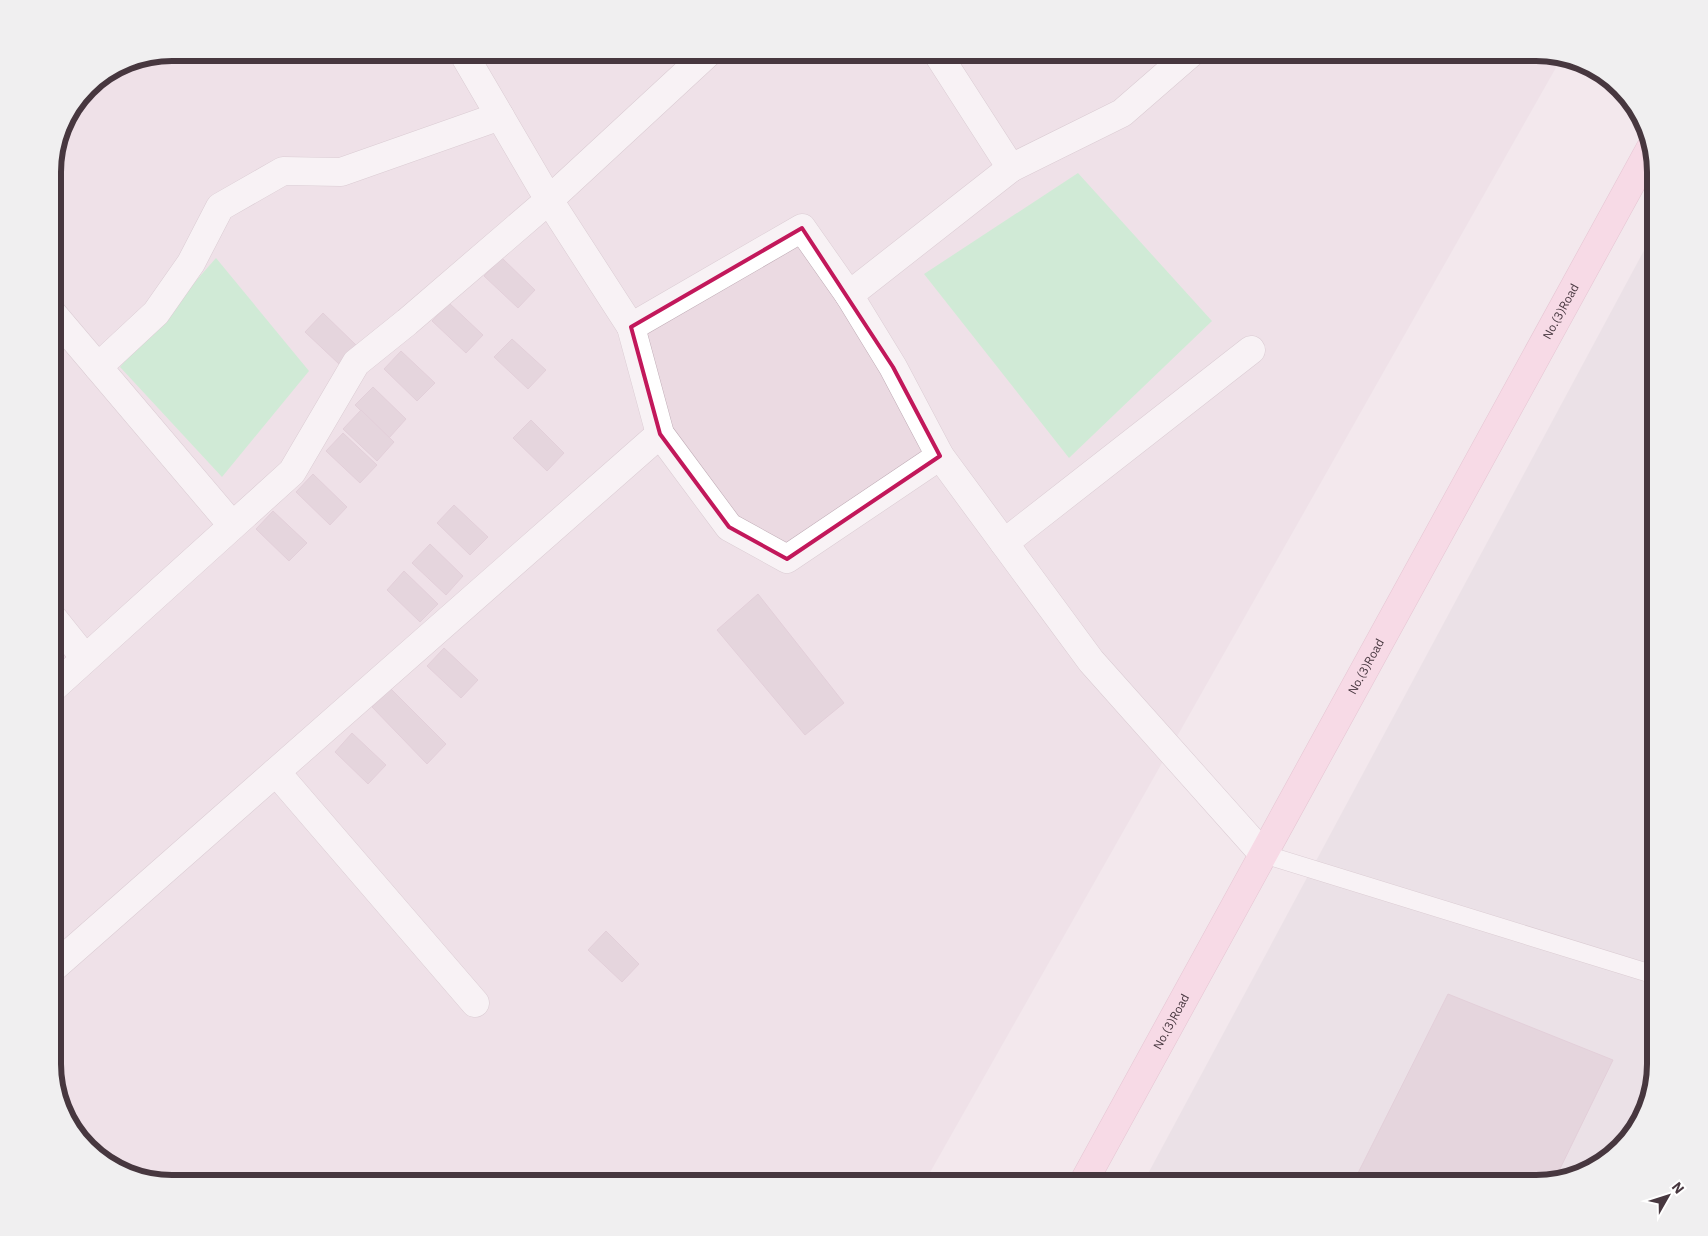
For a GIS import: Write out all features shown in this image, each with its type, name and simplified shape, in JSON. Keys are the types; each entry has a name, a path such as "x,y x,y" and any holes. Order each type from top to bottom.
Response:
{"street":[{"path":"468,61 549,200 631,328 660,434 729,528 787,559 940,456"},
{"path":"61,680 292,472 356,364 549,200 698,61"},
{"path":"943,61 1011,168"},
{"path":"849,295 1011,168 1122,113 1181,61"},
{"path":"98,367 156,313 190,263 220,207 283,171 341,172 500,116"},
{"name":"No.(3)Road","path":"1088,1175 1646,157"},
{"path":"631,328 802,228 849,295 893,367 940,456 1004,543 1092,661 1263,854"},
{"path":"61,323 232,525"},
{"path":"1004,543 1251,350"},
{"path":"61,961 660,434"},
{"path":"61,628 85,658"},
{"path":"276,772 475,1003"}],"lane":[{"path":"1263,854 1647,973"}],"highlighted area":[{"path":"802,228 893,367 940,456 787,559 729,527 660,434 631,327"}],"shaded area":[{"path":"173,61 1535,61 1558,64 929,1175 173,1175 144,1171 123,1163 105,1152 84,1131 70,1106 61,1071 61,165 65,144 80,111 99,89 111,80 137,67"},
{"path":"1078,173 1212,321 1069,458 924,274"},
{"path":"1647,245 1647,1063 1645,1085 1635,1113 1624,1131 1603,1152 1578,1166 1550,1174 1147,1175"},
{"path":"216,258 309,371 222,477 120,367"}],"building":[{"path":"502,258 535,290 518,308 484,276"},
{"path":"449,303 483,335 466,353 432,321"},
{"path":"323,313 356,345 339,364 305,332"},
{"path":"512,339 546,370 528,389 494,357"},
{"path":"401,351 435,383 417,401 384,369"},
{"path":"373,387 406,419 389,438 355,405"},
{"path":"361,410 394,442 377,461 343,429"},
{"path":"531,420 564,453 547,471 513,438"},
{"path":"343,433 377,465 360,483 326,451"},
{"path":"313,474 347,507 330,525 296,492"},
{"path":"454,505 488,537 470,555 437,523"},
{"path":"273,511 307,543 289,561 256,529"},
{"path":"430,544 463,576 446,595 412,563"},
{"path":"404,571 438,604 420,622 387,590"},
{"path":"758,594 844,703 805,735 717,630"},
{"path":"444,648 478,680 461,698 427,666"},
{"path":"391,689 446,744 427,764 372,707"},
{"path":"352,733 386,765 368,784 335,752"},
{"path":"606,931 639,964 622,982 588,950"},
{"path":"1448,994 1613,1060 1558,1172 1535,1175 1357,1175"}]}
